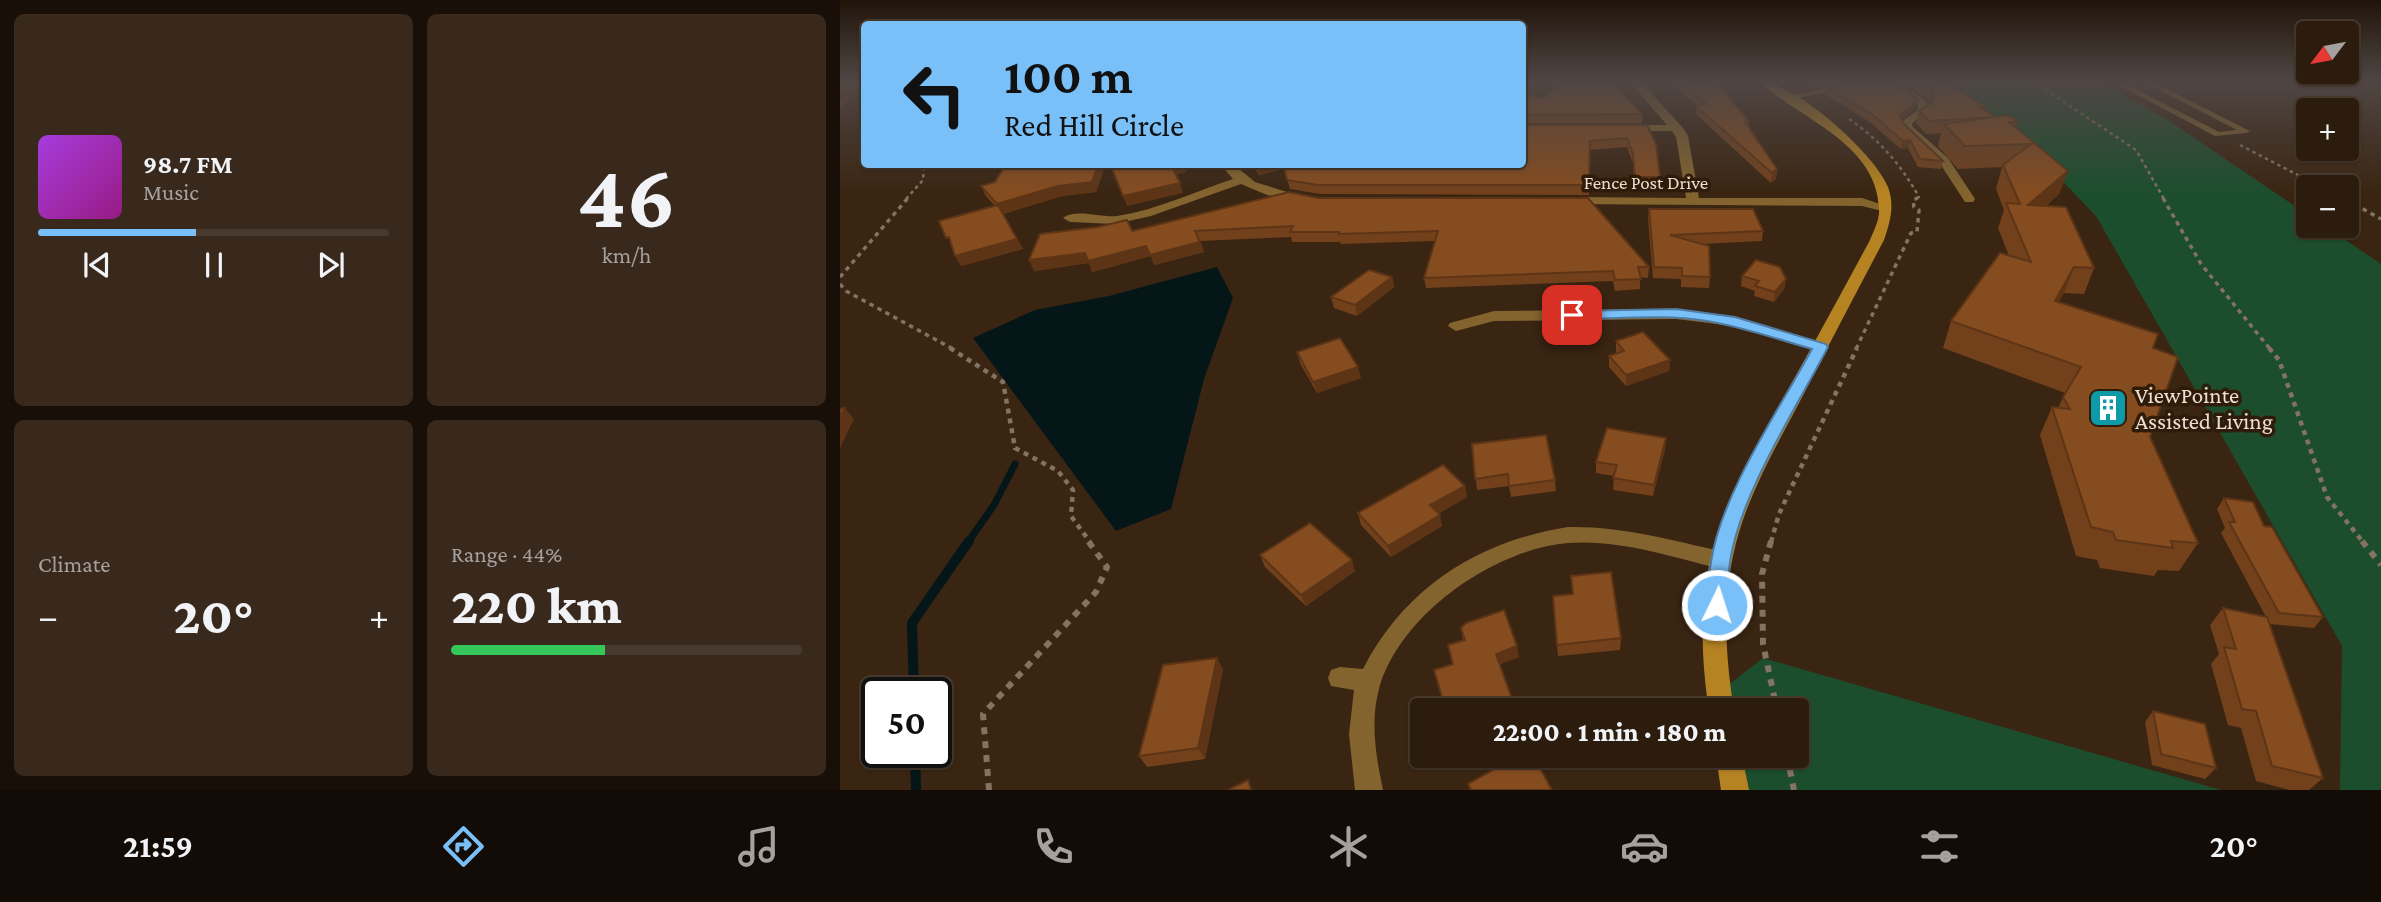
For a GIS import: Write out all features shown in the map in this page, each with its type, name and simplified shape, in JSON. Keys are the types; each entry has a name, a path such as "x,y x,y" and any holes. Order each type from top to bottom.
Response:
{"main road":[{"path":"1720,698 1715,628 1721,560 1735,513 1752,474 1877,240 1886,208 1876,173 1867,160 1839,133 1819,119"},
{"path":"1731,768 1735,790"}],"street":[{"path":"1670,119 1682,136 1693,201"},
{"path":"1911,119 1906,122 1907,127 1930,141 1969,199"},
{"path":"1613,128 1678,128"},
{"path":"1230,168 1241,180 1282,194 1320,201"},
{"path":"1070,218 1115,220 1146,213 1241,180"},
{"name":"Fence Post Drive","path":"1562,201 1862,202 1886,208"},
{"path":"1456,326 1493,316 1676,314 1735,322 1821,347"},
{"path":"1369,790 1364,764 1362,721 1370,680 1390,642 1424,603 1460,575 1493,556 1529,543 1567,535 1609,536 1721,560"},
{"path":"1340,678 1370,680"}],"lane":[{"path":"2188,119 2218,134 2246,131 2221,119"}],"path":[{"path":"1774,698 1763,644 1762,574 1779,514 1911,233 1917,232 1919,210 1914,207 1913,200 1919,197 1901,166 1875,135 1848,119"},
{"path":"2089,119 2136,150 2201,264 2279,360 2326,497 2381,565"},
{"path":"2218,134 2298,175"},
{"path":"840,276 923,180 924,168"},
{"path":"2359,207 2381,219"},
{"path":"840,284 846,291 954,351 1003,382 1014,448 1058,471 1073,490 1071,516 1107,567 1096,592 983,714 989,790"},
{"path":"1789,768 1794,790"}],"green space":[{"path":"1995,119 2166,119 2296,207 2296,238 2343,238 2381,264 2381,790 2340,790 2342,646 2096,216 2041,159"},
{"path":"1763,658 2221,790 1735,790 1731,768 1809,768 1809,698 1719,698 1718,693"}],"shaded area":[{"path":"1217,267 1233,298 1204,379 1171,509 1116,531 973,338 1035,310 1109,296"}],"building":[{"path":"1711,119 1747,119 1749,121 1745,122 1777,169 1772,173"},
{"path":"1877,119 1901,119 1943,161 1920,159 1910,140 1903,141"},
{"path":"1927,119 1965,119 1929,121"},
{"path":"1981,119 2014,119 2018,122 2009,122 2068,171 2028,205 2066,207 2094,268 2074,267 2055,301 2158,334 2153,348 2178,357 2150,437 2198,543 2171,541 2173,548 2116,540 2113,532 2091,527 2052,407 2070,409 2063,397 2081,367 1951,321 2000,253 2031,262 2006,203 2020,204 2003,165 2031,144 1965,146 1944,124"},
{"path":"1526,125 1647,125 1656,144 1660,177 1635,177 1633,154 1627,138 1590,141 1589,185 1318,185 1287,180 1284,168 1526,168"},
{"path":"1004,168 1097,168 1092,182 1058,186 997,204 981,186 995,182"},
{"path":"1112,168 1172,168 1180,183 1123,196"},
{"path":"1289,192 1318,198 1588,198 1649,267 1638,267 1641,279 1615,280 1613,271 1424,278 1438,231 1339,234 1290,232 1293,226 1195,231 1200,242 1150,255 1146,246 1088,261 1085,253 1029,260 1040,234 1098,227 1127,220 1132,231"},
{"path":"998,205 1017,239 955,256 949,237 946,238 939,221"},
{"path":"1649,209 1753,209 1763,231 1670,235 1709,246 1710,277 1682,276 1682,268 1654,267"},
{"path":"1756,260 1780,267 1786,279 1775,292 1755,286 1759,281 1742,276"},
{"path":"1369,270 1392,277 1355,305 1331,297"},
{"path":"1643,332 1670,360 1626,375 1609,356 1624,351 1616,341"},
{"path":"1340,338 1358,367 1313,382 1297,352"},
{"path":"1607,428 1666,438 1654,485 1613,478 1617,465 1596,462"},
{"path":"1546,435 1555,480 1509,486 1508,474 1475,479 1472,444"},
{"path":"1443,465 1465,486 1430,505 1440,515 1388,546 1358,513"},
{"path":"2224,498 2253,502 2264,526 2272,527 2323,617 2279,613 2229,522 2235,522"},
{"path":"1310,523 1352,560 1301,595 1260,555"},
{"path":"1611,572 1621,638 1557,645 1553,596 1573,594 1571,576"},
{"path":"2223,608 2267,617 2323,778 2272,766 2256,711 2242,709 2224,647 2236,649"},
{"path":"1504,610 1517,646 1496,654 1512,698 1442,698 1434,670 1453,664 1448,645 1465,640 1461,628 1466,623"},
{"path":"1217,658 1198,748 1139,756 1163,665"},
{"path":"2153,711 2205,724 2216,768 2161,754"},
{"path":"1497,768 1540,768 1552,790 1471,790 1468,784"},
{"path":"1248,780 1251,790 1228,790"}],"waterway":[{"path":"968,542 994,505 1015,464"},
{"path":"914,677 912,623 969,541"},
{"path":"915,768 916,790"}],"place":[{"name":"ViewPointe Assisted Living","path":"2108,408"}],"route":[{"path":"1572,315 1676,314 1705,317 1735,322 1821,347 1752,474 1735,513 1721,560 1717,605"}]}
